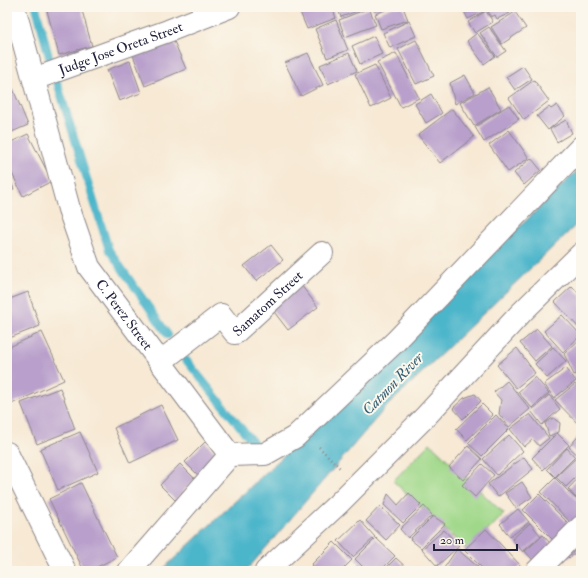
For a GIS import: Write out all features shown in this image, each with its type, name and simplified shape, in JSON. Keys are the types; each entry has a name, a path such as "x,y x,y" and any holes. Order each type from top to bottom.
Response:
{"street":[{"name":"C. Perez Street","path":"14,7 69,209 88,267 230,455"},
{"name":"Judge Jose Oreta Street","path":"34,79 168,31 229,7"},
{"path":"129,571 230,455 265,454 295,437 396,341 581,147"},
{"name":"Samatom Street","path":"160,362 221,315 235,333 322,253"},
{"path":"266,571 338,504 415,427 521,313 581,254"},
{"path":"7,453 65,571"},
{"path":"537,571 581,527"}],"path":[{"path":"314,442 341,469"}],"green space":[{"path":"430,443 504,514 468,551 393,481"}],"water":[{"name":"Catmon River","path":"581,167 581,220 386,407 246,571 161,571 311,430"}],"building":[{"path":"46,7 81,7 92,46 59,55"},
{"path":"298,7 332,7 336,18 307,29"},
{"path":"337,7 368,7 341,17"},
{"path":"372,7 386,7 374,11"},
{"path":"393,7 403,7 408,20 381,29 375,14"},
{"path":"462,7 483,7 485,11 468,19"},
{"path":"486,7 507,7 510,13 497,19 495,15 491,17"},
{"path":"369,8 376,25 345,37 339,20"},
{"path":"486,11 493,22 475,33 468,22"},
{"path":"515,12 526,28 502,44 491,27"},
{"path":"336,20 348,50 327,58 315,29"},
{"path":"409,21 416,36 390,48 383,33"},
{"path":"489,27 506,51 497,57 480,33"},
{"path":"477,33 495,56 484,64 467,41"},
{"path":"374,36 382,54 360,64 352,46"},
{"path":"173,39 186,69 145,86 133,55"},
{"path":"416,40 434,76 416,84 398,49"},
{"path":"308,53 323,85 301,96 285,63"},
{"path":"349,53 357,71 328,84 320,65"},
{"path":"396,53 419,98 401,107 377,62"},
{"path":"130,61 141,93 119,101 107,70"},
{"path":"375,65 391,98 371,108 355,74"},
{"path":"523,66 532,79 515,90 506,77"},
{"path":"465,75 475,93 455,104 450,83"},
{"path":"534,80 549,101 524,120 509,98"},
{"path":"488,87 501,109 474,126 460,103"},
{"path":"13,89 28,125 7,134 7,92"},
{"path":"431,94 442,113 426,123 415,104"},
{"path":"509,105 519,119 484,142 475,127"},
{"path":"557,105 565,116 548,130 537,116 549,107 551,109"},
{"path":"452,109 474,137 440,163 418,135"},
{"path":"566,120 572,133 557,142 550,129"},
{"path":"509,130 529,158 508,172 489,145"},
{"path":"28,134 52,181 23,196 7,163 7,144"},
{"path":"531,158 541,170 524,185 514,173"},
{"path":"7,172 14,189 7,192"},
{"path":"271,245 283,260 256,281 244,266"},
{"path":"301,285 318,307 288,330 271,308"},
{"path":"572,286 581,296 581,330 555,302"},
{"path":"28,292 40,326 7,339 7,300"},
{"path":"562,315 581,335 563,352 544,331"},
{"path":"537,329 552,346 535,361 520,343"},
{"path":"42,332 64,380 7,406 7,348"},
{"path":"581,338 581,372 574,375 564,354"},
{"path":"553,347 566,361 547,378 535,364"},
{"path":"517,348 535,373 516,388 497,365"},
{"path":"566,368 576,381 554,398 544,384"},
{"path":"581,375 581,386 576,378"},
{"path":"535,377 549,393 532,408 518,392"},
{"path":"507,381 530,409 509,427 499,414 501,400 494,392"},
{"path":"575,384 581,391 581,427 555,400"},
{"path":"60,388 75,429 37,444 21,403"},
{"path":"475,394 481,401 463,419 453,408 464,398"},
{"path":"549,395 560,409 542,425 531,411"},
{"path":"482,404 493,415 467,440 456,429"},
{"path":"161,405 178,440 130,463 114,428"},
{"path":"530,414 549,438 539,446 533,439 524,447 510,429"},
{"path":"496,415 509,429 482,456 468,443"},
{"path":"553,418 560,423 559,432 549,436 545,423"},
{"path":"80,432 98,472 58,490 40,449"},
{"path":"557,433 569,445 543,470 532,458"},
{"path":"581,433 581,458 569,447"},
{"path":"509,435 523,451 497,475 483,459"},
{"path":"205,442 219,456 199,476 185,462"},
{"path":"468,446 482,459 463,480 449,467"},
{"path":"567,448 575,457 555,477 547,469"},
{"path":"578,456 581,460 581,472 566,487 556,477"},
{"path":"524,457 533,469 498,497 488,484"},
{"path":"180,464 195,479 175,500 160,485"},
{"path":"482,464 494,475 475,497 462,485"},
{"path":"581,475 581,493 576,498 568,489"},
{"path":"555,478 581,504 581,524 576,528 541,492"},
{"path":"522,482 532,497 516,508 505,493"},
{"path":"81,483 117,557 89,571 84,571 49,499"},
{"path":"409,493 421,505 403,523 384,505 388,494 398,505"},
{"path":"539,494 575,530 559,546 523,510"},
{"path":"380,506 400,525 386,540 366,521"},
{"path":"424,506 432,515 408,538 400,529"},
{"path":"518,509 529,522 510,537 500,524"},
{"path":"433,516 445,524 421,548 410,539"},
{"path":"360,520 375,537 353,557 338,541"},
{"path":"530,523 541,536 523,552 512,539"},
{"path":"486,529 521,566 516,571 485,571 464,550"},
{"path":"444,530 459,546 437,566 422,549"},
{"path":"581,530 581,548 569,558 560,549"},
{"path":"543,535 556,550 538,566 525,551"},
{"path":"376,538 395,556 380,571 367,571 355,559"},
{"path":"334,542 352,560 341,571 317,571 311,565"},
{"path":"457,549 478,567 474,571 446,571 444,568"},
{"path":"396,558 410,571 383,571"},
{"path":"357,566 363,571 352,571"}],"waterway":[{"path":"36,7 49,57"},
{"path":"57,82 109,250 168,335"},
{"path":"186,360 255,445"}]}
